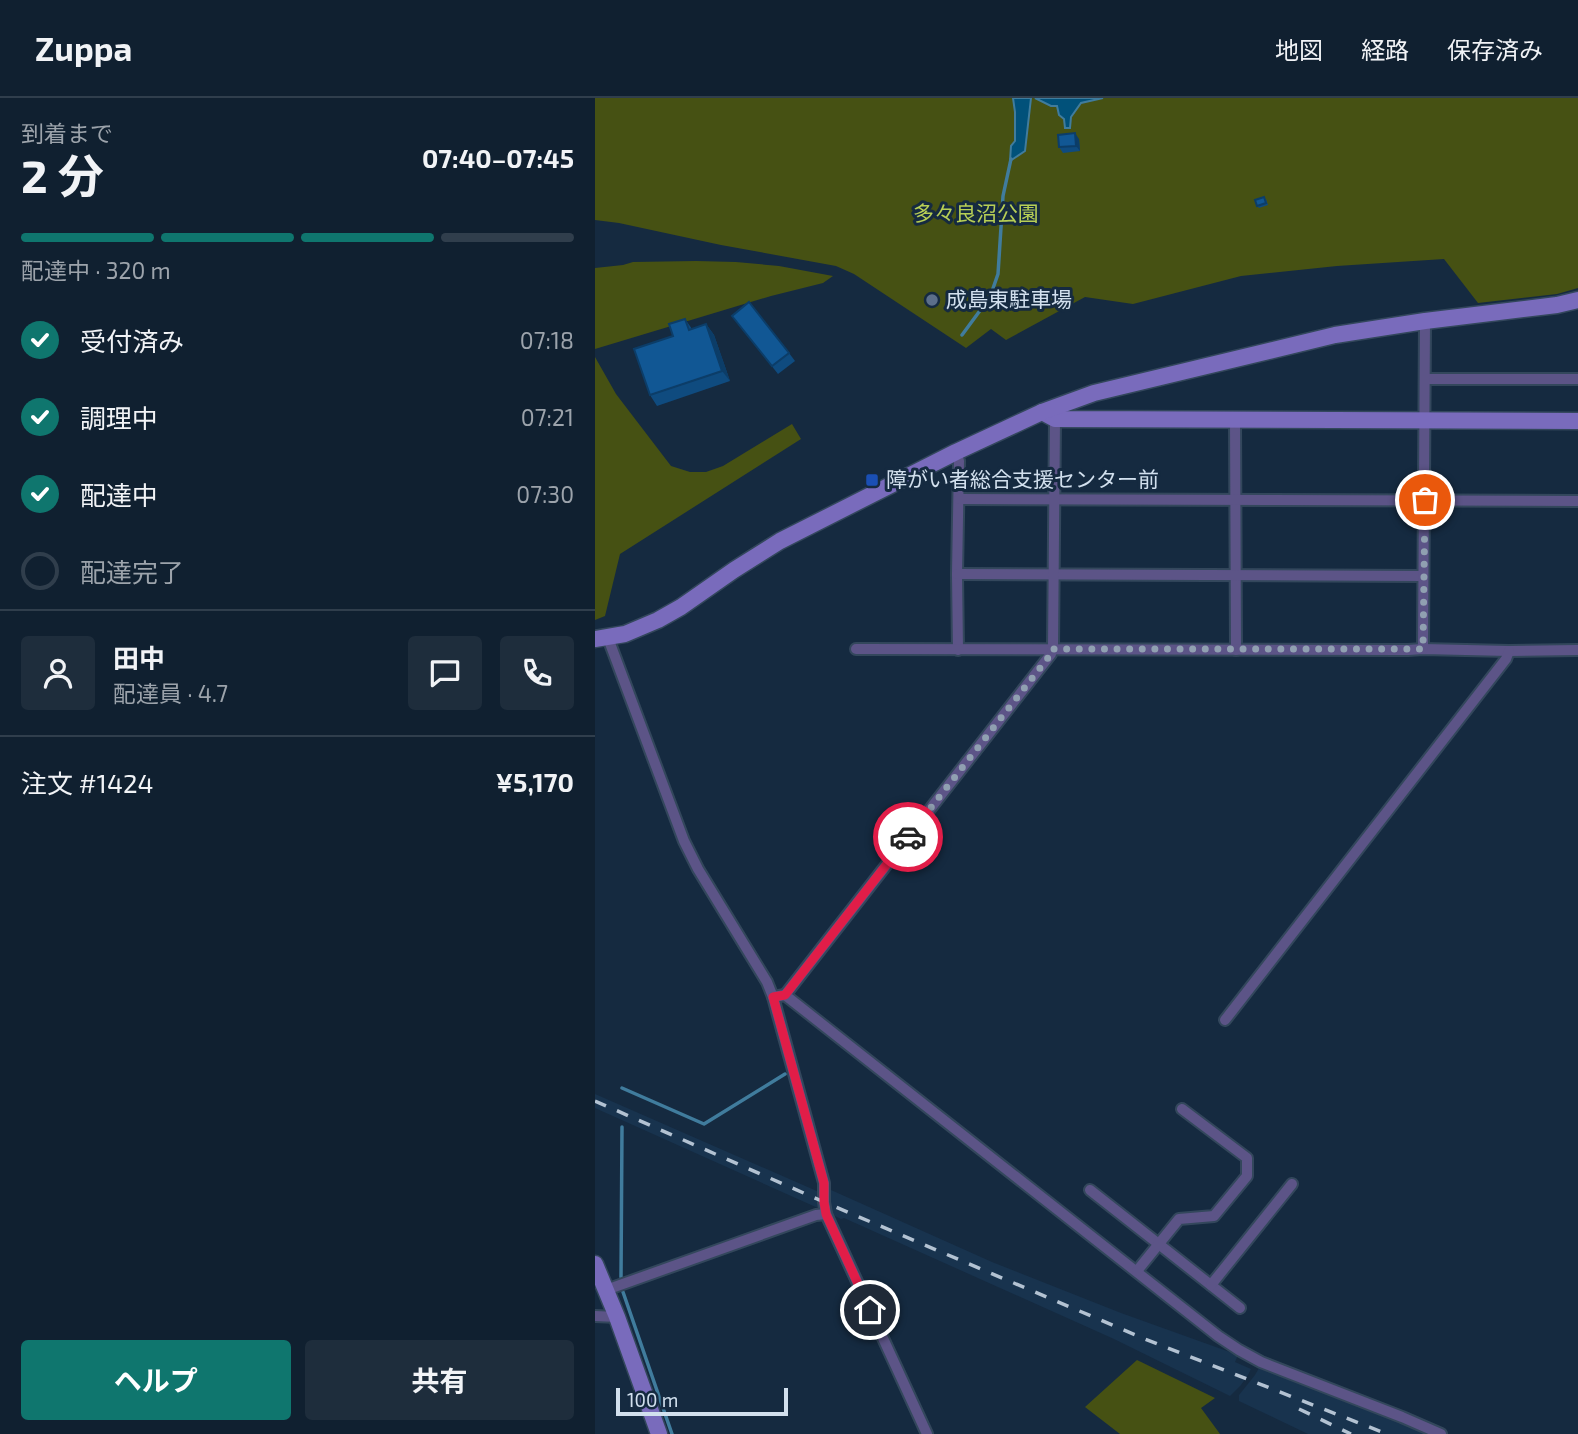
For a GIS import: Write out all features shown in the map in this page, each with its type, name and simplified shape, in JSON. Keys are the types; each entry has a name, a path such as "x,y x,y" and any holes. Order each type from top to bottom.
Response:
{"street":[{"path":"927,1434 826,1214 824,1183 773,997 762,971 698,869 684,841 602,638 642,628 664,617 780,541 956,452 1049,415 1094,393 1335,335 1578,300"},
{"path":"1423,649 1425,321"},
{"path":"1425,379 1578,379"},
{"path":"1049,415 1578,421"},
{"path":"773,997 785,995 1051,654 1055,499 1049,415"},
{"path":"1235,419 1235,650"},
{"path":"956,452 959,461 958,650"},
{"path":"959,499 1578,501"},
{"path":"957,574 1423,576"},
{"path":"856,649 1578,650"},
{"path":"1225,1020 1506,659 1509,651"},
{"path":"785,995 1218,1336 1261,1363 1441,1434"},
{"path":"1137,1271 1179,1219 1214,1216 1247,1176 1247,1158 1182,1110"},
{"path":"1210,1285 1292,1184"},
{"path":"1090,1190 1240,1308"},
{"path":"606,1290 816,1214 826,1214"},
{"path":"595,1264 659,1434"},
{"path":"595,1316 617,1317"}],"shaded area":[{"path":"1013,98 1031,98 1025,151 1010,161 1011,146 1015,141"},
{"path":"1035,98 1103,98 1081,103 1071,117 1070,128 1065,128 1064,119 1059,115 1057,106"},
{"path":"595,1094 819,1192 818,1208 595,1108"},
{"path":"831,1190 992,1262 1238,1355 1235,1362 1251,1369 1230,1396 1114,1339 833,1215 828,1207"},
{"path":"1263,1367 1431,1434 1308,1434 1239,1401 1239,1395 1259,1368"}],"green space":[{"name":"多々良沼公園","path":"595,98 1578,98 1578,288 1557,294 1478,303 1444,259 1337,266 1241,276 1133,304 1085,297 1006,340 991,329 966,348 854,274 836,266 595,220"},
{"path":"696,261 779,266 833,276 823,283 595,349 595,268 633,262"},
{"path":"595,357 616,394 671,466 690,472 706,472 723,466 792,424 801,439 620,554 605,616 595,620"},
{"path":"1137,1360 1215,1398 1201,1408 1220,1434 1120,1434 1085,1407"}],"building":[{"path":"1075,133 1076,146 1059,147 1058,135"},
{"path":"1264,197 1266,203 1257,206 1255,200"},
{"path":"749,302 789,353 772,366 732,316"},
{"path":"685,319 689,330 706,324 722,371 650,395 634,349 673,336 669,324"}],"waterway":[{"path":"962,335 990,297 998,274 1003,196 1011,159"},
{"path":"622,1088 704,1124 785,1074"},
{"path":"621,1277 622,1127"},
{"path":"623,1292 672,1434"}],"railway":[{"path":"595,1101 1145,1339 1387,1434"},
{"path":"1299,1409 1351,1434"}],"way so far":[{"path":"908,837 1051,654 1052,649 1423,649 1425,500"}],"place":[{"name":"成島東駐車場","path":"932,300"},
{"name":"障がい者総合支援センター前","path":"872,480"}],"route":[{"path":"870,1310 826,1214 824,1183 773,997 785,995 908,837"}]}
